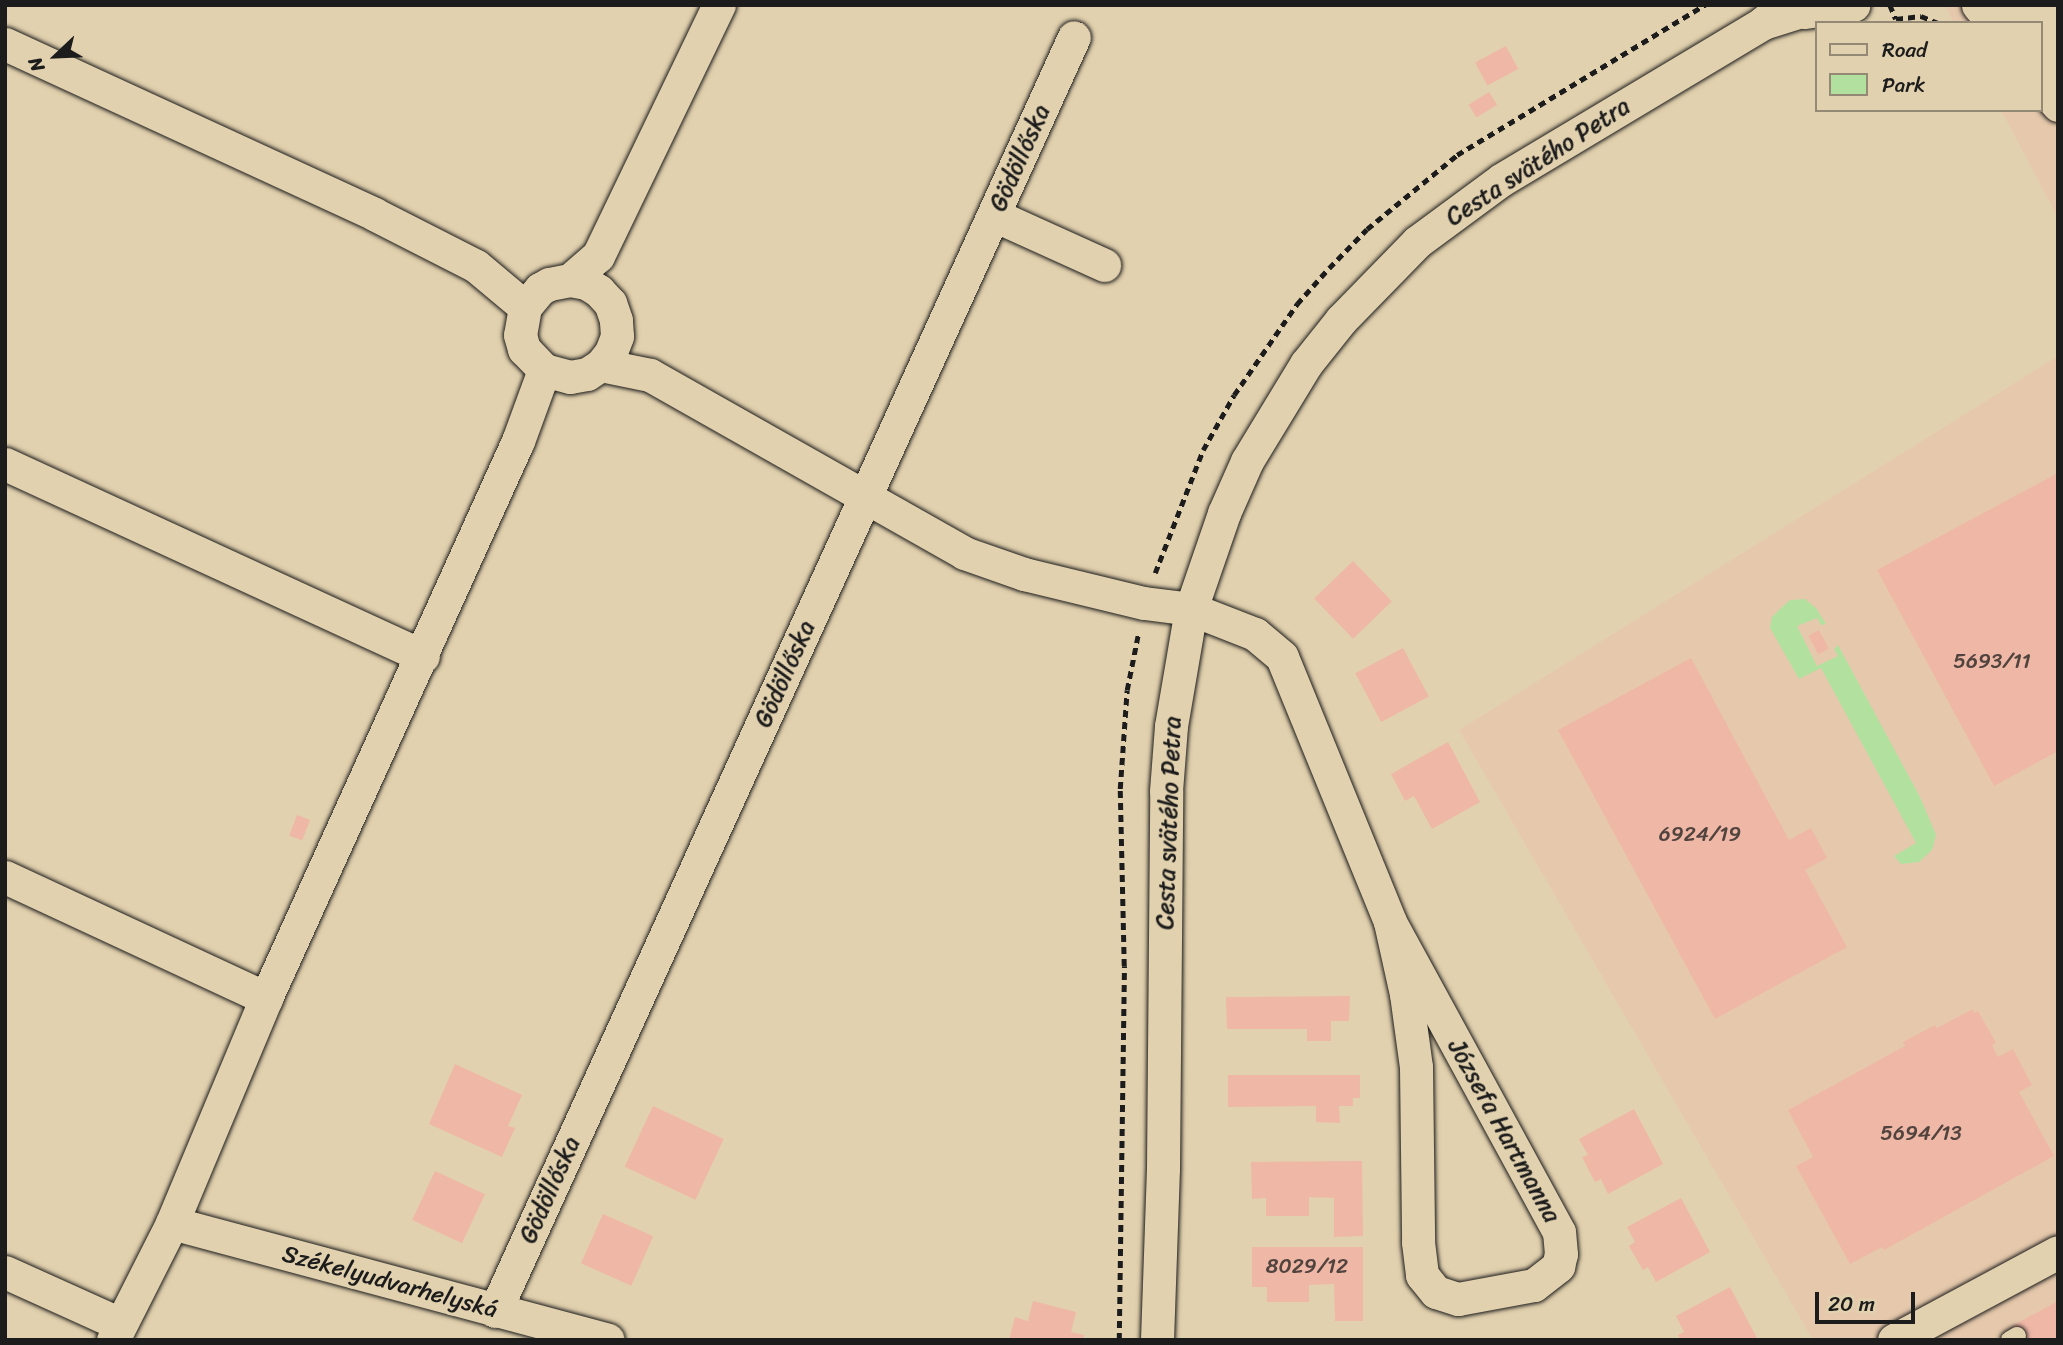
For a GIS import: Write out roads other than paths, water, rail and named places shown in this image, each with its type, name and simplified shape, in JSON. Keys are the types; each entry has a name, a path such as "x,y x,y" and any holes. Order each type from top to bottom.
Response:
{"main road":[{"path":"2007,5 2018,21"},
{"path":"2046,5 2058,31"},
{"path":"2042,56 2058,78"}],"street":[{"path":"616,320 617,336 611,352 601,365 586,374 557,374 524,349 520,321 525,307 540,289 573,285 598,256 719,5"},
{"path":"1793,11 1853,5"},
{"path":"1978,5 1991,21"},
{"name":"Cesta svätého Petra","path":"1157,1340 1163,1168 1166,791 1172,712 1191,609 1224,513 1275,412 1306,364 1379,278 1448,218 1501,180 1793,11"},
{"name":"Gödöllőska","path":"495,1311 1074,37"},
{"path":"5,44 374,214 476,266 525,307"},
{"path":"2042,87 2058,105"},
{"path":"994,215 1104,265"},
{"path":"476,266 573,285 610,303 616,320 650,376"},
{"path":"601,365 650,376"},
{"path":"5,1272 116,1332 172,1223 266,998 519,441 557,374"},
{"name":"Józsefa Hartmanna","path":"650,376 939,541 989,564 1144,604 1191,609 1255,634 1282,657 1390,922 1559,1232 1561,1254 1558,1266 1534,1285 1458,1299 1436,1292 1422,1275 1418,1242 1416,1067 1406,994 1390,922"},
{"path":"5,464 423,656"},
{"path":"5,877 266,998"},
{"name":"Székelyudvarhelyská","path":"172,1223 608,1340"},
{"path":"1894,1340 2058,1252"}]}
